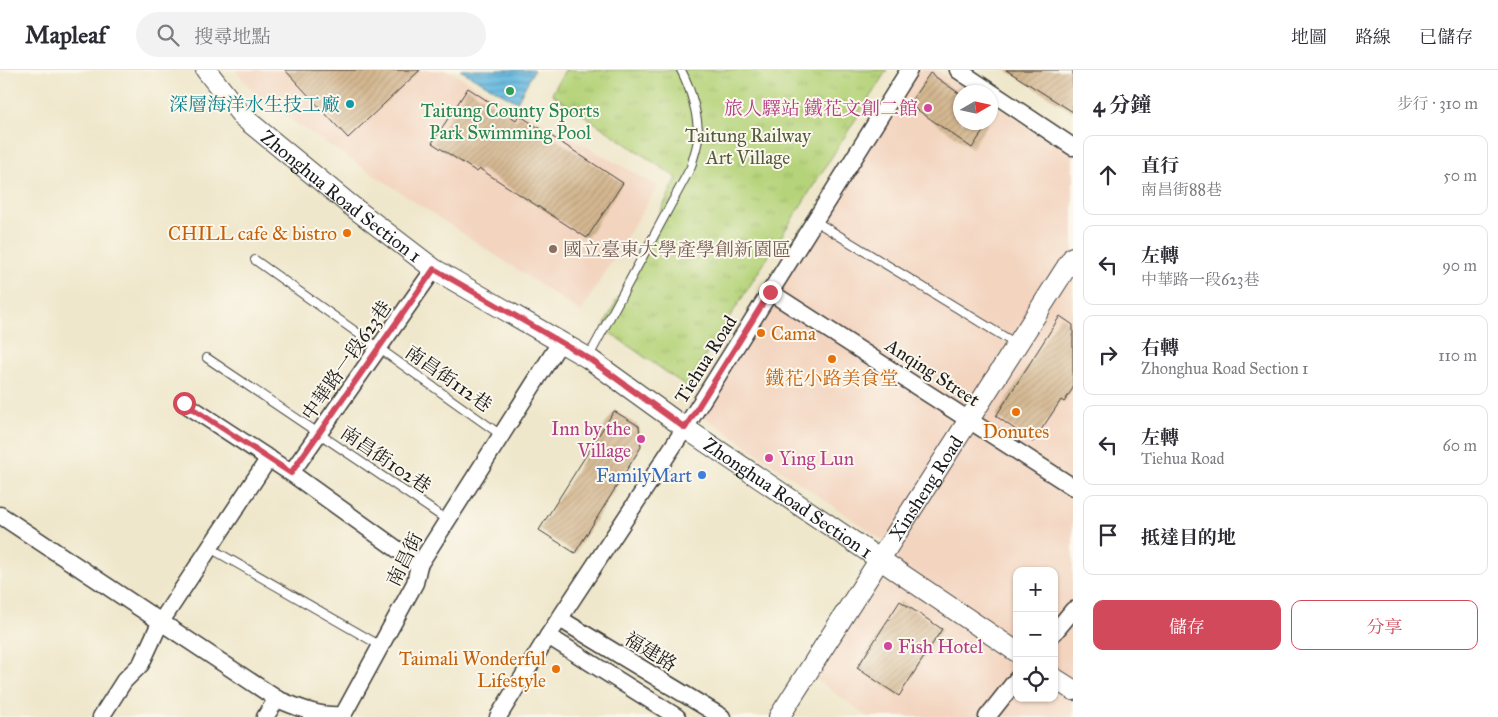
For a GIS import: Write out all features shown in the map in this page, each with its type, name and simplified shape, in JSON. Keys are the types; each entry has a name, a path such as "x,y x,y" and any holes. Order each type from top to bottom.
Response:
{"street":[{"name":"Zhonghua Road Section 1","path":"206,70 243,117 349,204 434,269 588,358 685,428 1013,649"},
{"name":"Tiehua Road","path":"498,717 548,636 685,428 910,70"},
{"path":"958,70 1073,147"},
{"name":"Xinsheng Road","path":"779,717 1073,257"},
{"name":"中華路一段623巷","path":"291,473 434,269"},
{"name":"Anqing Street","path":"770,292 1073,487"},
{"name":"南昌街","path":"277,699 312,713 331,716 343,715 415,583 418,565 561,341"},
{"path":"184,403 291,473 418,565"},
{"path":"101,717 124,681 141,664 160,624 269,458"},
{"path":"0,515 160,624 277,699 265,717"},
{"path":"1058,628 1073,610"},
{"name":"福建路","path":"560,619 722,717"},
{"path":"548,636 678,717"},
{"path":"1058,681 1073,690"},
{"path":"987,717 1013,684"}],"lane":[{"path":"588,358 691,166 698,140 695,114 688,84 680,70"},
{"path":"815,221 1017,345"},
{"name":"南昌街112巷","path":"255,260 501,435"},
{"name":"南昌街102巷","path":"207,358 447,520"},
{"path":"210,548 381,646"}],"shaded area":[{"name":"國立臺東大學產學創新園區","path":"235,70 447,70 658,186 581,312 260,99"},
{"path":"913,70 935,70 960,85 953,85 953,130 998,130 998,108 1073,154 1073,717 868,717 813,677 899,552 699,413"}],"green space":[{"name":"Taitung Railway Art Village","path":"565,70 887,70 686,386 603,328 677,178 552,94"}],"water":[{"name":"Taitung County Sports Park Swimming Pool","path":"460,70 534,70 517,102"}],"building":[{"name":"深層海洋水生技工廠","path":"285,70 420,70 348,138"},
{"path":"1006,70 1073,70 1073,112"},
{"path":"930,73 953,89 953,130 984,130 972,148 909,104"},
{"path":"468,88 516,120 519,115 623,183 587,238 480,169 477,172 432,143"},
{"path":"1060,316 1073,325 1073,388 1064,402 1061,400 1033,442 996,416"},
{"path":"614,411 639,426 641,447 575,553 539,530"},
{"path":"900,601 942,629 899,696 857,668"}],"place":[{"name":"Taitung County Sports Park Swimming Pool","path":"510,91"},
{"name":"深層海洋水生技工廠","path":"350,104"},
{"name":"旅人驛站 鐵花文創二館","path":"928,108"},
{"name":"CHILL cafe & bistro","path":"347,233"},
{"name":"國立臺東大學產學創新園區","path":"553,249"},
{"name":"Cama","path":"761,333"},
{"name":"鐵花小路美食堂","path":"832,359"},
{"name":"Donutes","path":"1016,412"},
{"name":"Inn by the Village","path":"641,439"},
{"name":"Ying Lun","path":"769,458"},
{"name":"FamilyMart","path":"702,475"},
{"name":"Fish Hotel","path":"888,646"},
{"name":"Taimali Wonderful Lifestyle","path":"556,669"}],"route":[{"path":"184,403 291,473 434,269 588,358 685,428 770,292"}]}
